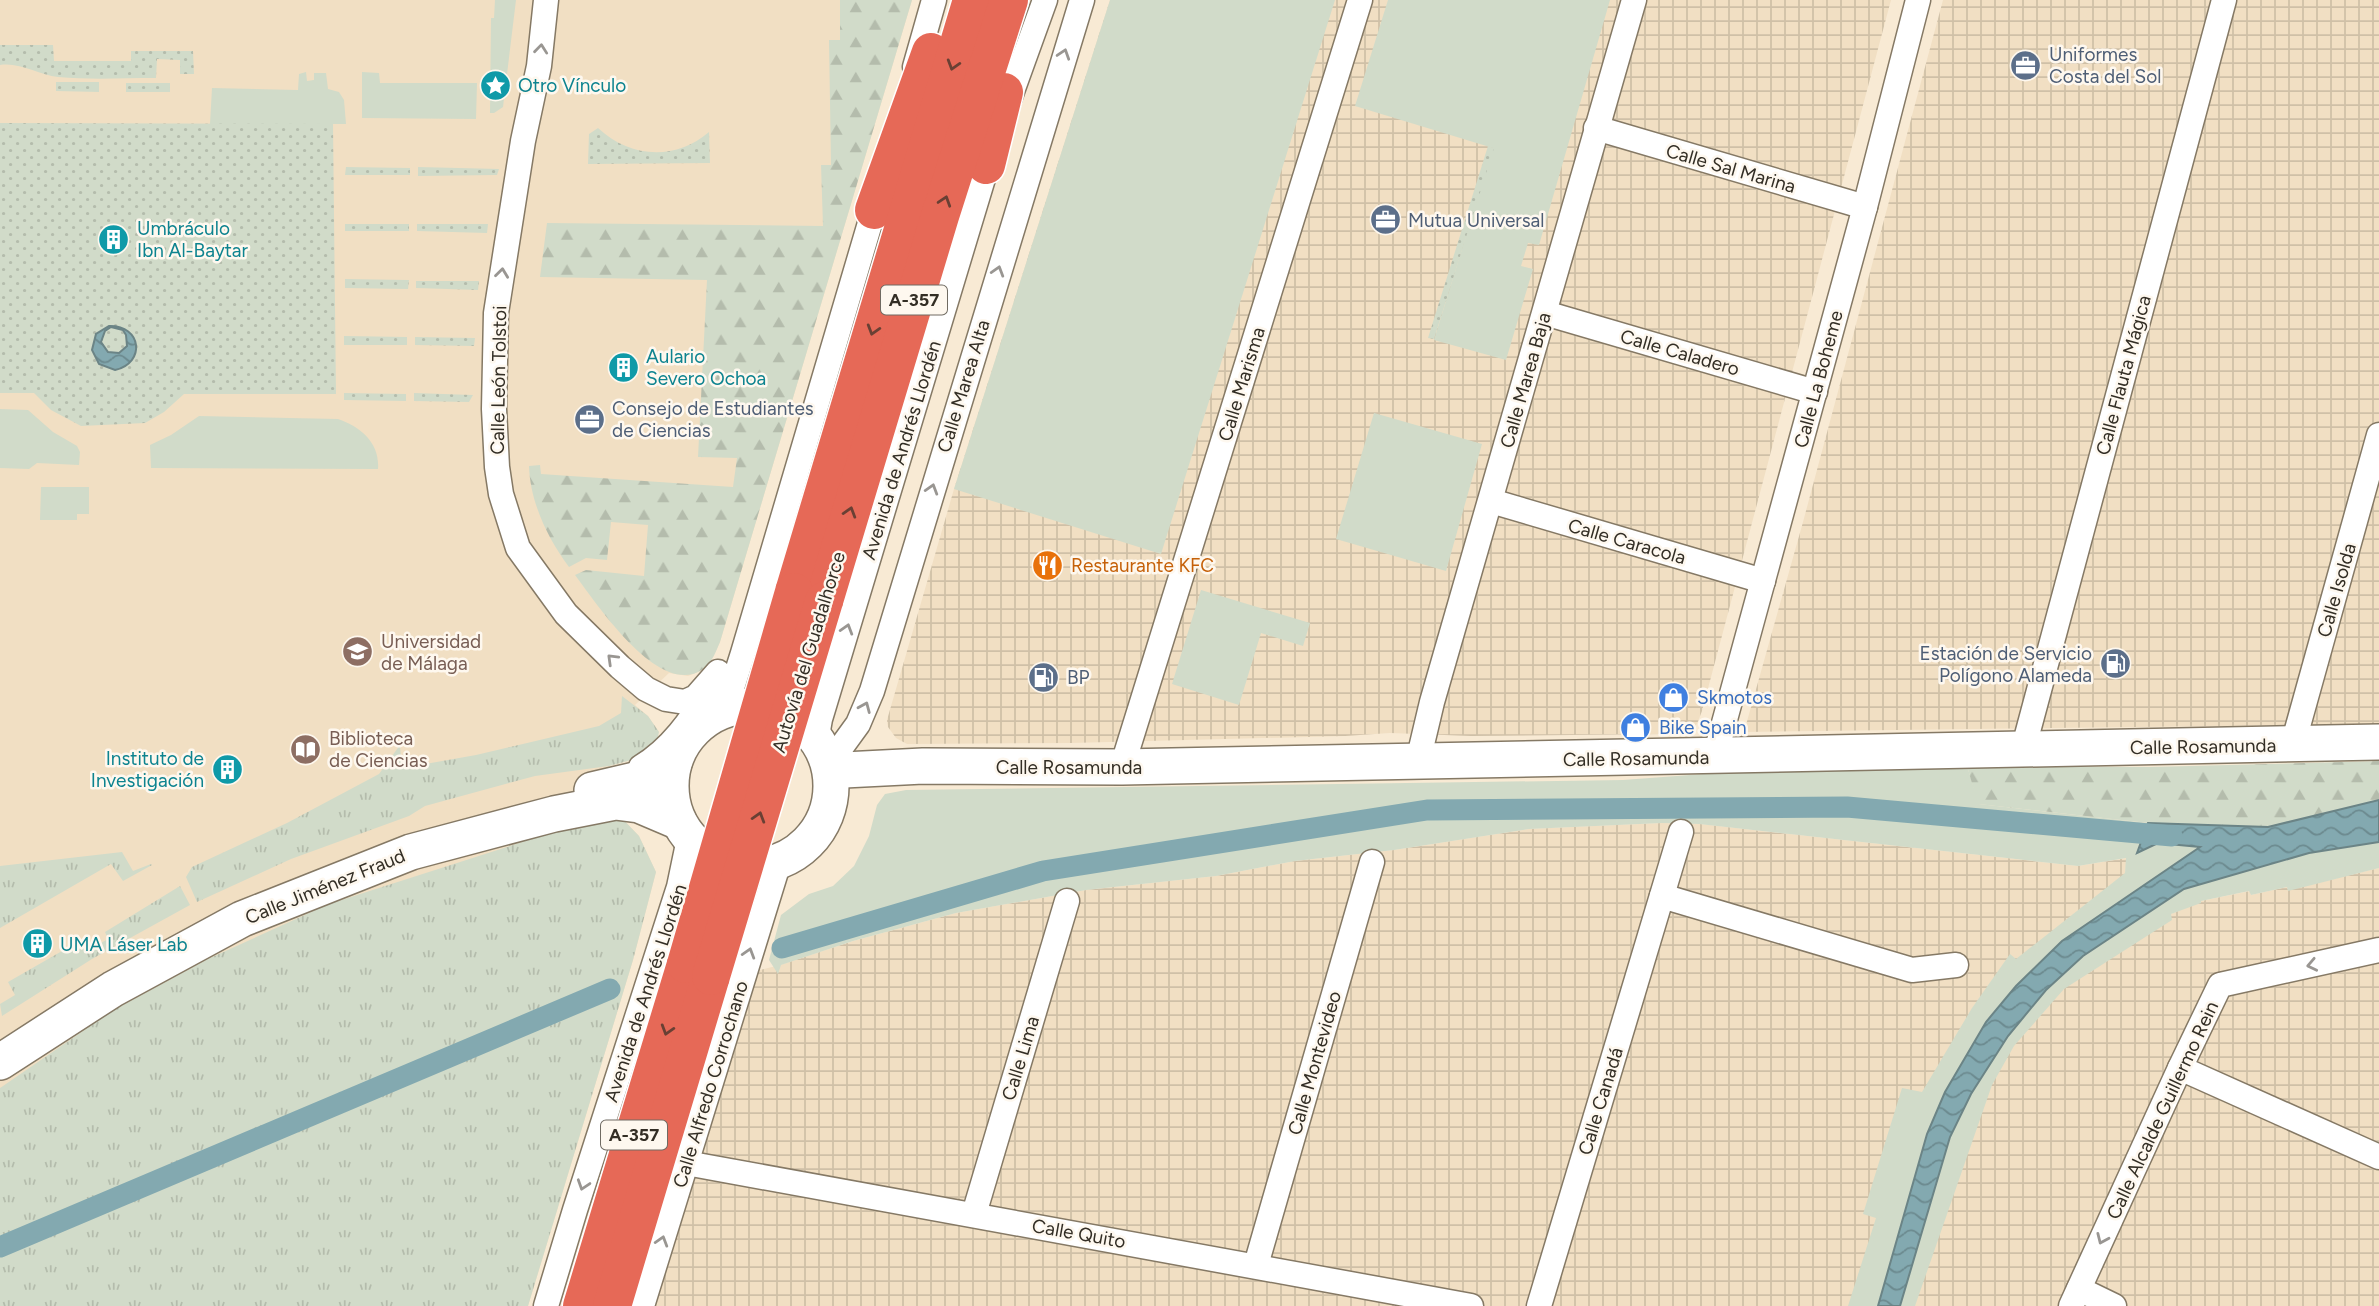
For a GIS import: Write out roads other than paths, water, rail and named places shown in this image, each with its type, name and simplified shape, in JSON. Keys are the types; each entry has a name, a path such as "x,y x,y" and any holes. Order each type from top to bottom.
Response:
{"highway":[{"path":"874,210 948,0"},
{"name":"Autovía del Guadalhorce","path":"612,1306 699,970 809,597 972,0"},
{"name":"Autovía del Guadalhorce","path":"809,597 940,216 1009,0"},
{"path":"986,165 1029,0"},
{"name":"Autovía del Guadalhorce","path":"582,1306 699,970"}],"main road":[{"path":"751,707 782,712 795,719 825,758 831,792 829,811 823,825 810,841 779,862 751,867 716,859 684,830 671,795 674,763 688,737 697,727 725,710 751,707"},
{"name":"Calle Rosamunda","path":"825,758 853,770 2379,742"},
{"name":"Calle Jiménez Fraud","path":"0,1042 139,955 286,883 410,836 652,776 674,763"},
{"name":"Calle Rosamunda","path":"829,811 839,798 856,784 892,768"},
{"name":"Calle Jiménez Fraud","path":"0,1062 113,989 242,919 411,852 554,814 615,802 639,805 684,830"}],"street":[{"name":"Calle León Tolstoi","path":"546,0 539,66 523,141 496,313 494,409 501,494 519,548 566,614 646,689 666,699 679,702 690,700 718,672"},
{"path":"725,710 934,0"},
{"name":"Avenida de Andrés Llordén","path":"825,758 820,719 986,165 1045,0"},
{"name":"Calle Marea Alta","path":"825,758 858,724 872,691 1082,0"},
{"name":"Calle Marisma","path":"1122,767 1360,0"},
{"name":"Calle Marea Baja","path":"1418,761 1432,702 1634,0"},
{"name":"Calle La Boheme","path":"1715,756 1865,207 1918,0"},
{"name":"Calle Flauta Mágica","path":"2023,750 2224,0"},
{"name":"Calle Sal Marina","path":"1596,128 1865,207"},
{"name":"Calle Caladero","path":"1545,313 1815,392"},
{"name":"Calle Isolda","path":"2293,744 2379,435"},
{"path":"581,793 642,767 655,758 696,711 718,672 789,496"},
{"name":"Calle Caracola","path":"1491,501 1763,582"},
{"name":"Avenida de Andrés Llordén","path":"546,1306 679,887 684,830"},
{"name":"Calle Canadá","path":"1539,1306 1681,832"},
{"name":"Calle Alfredo Corrochano","path":"642,1306 779,862"},
{"name":"Calle Montevideo","path":"1256,1265 1372,862"},
{"path":"1662,896 1912,970 1956,965"},
{"name":"Calle Lima","path":"974,1214 1067,901"},
{"name":"Calle Alcalde Guillermo Rein","path":"2075,1298 2220,985 2379,950"},
{"path":"2180,1068 2379,1157"},
{"name":"Calle Quito","path":"686,1163 1471,1306"},
{"path":"2075,1298 2115,1306"}],"water":[{"path":"109,326 128,331 136,345 132,360 115,370 99,364 92,350 96,334","holes":["111,327 123,330 127,346 119,353 108,352 101,342 105,331"]},
{"path":"2379,800 2379,842 2309,853 2184,889 2083,956 2046,990 2008,1036 1971,1094 1950,1137 1900,1306 1878,1306 1927,1134 1945,1092 1986,1022 2016,986 2062,941 2200,847 2158,843 2137,853 2148,823 2268,827"}],"waterway":[{"path":"782,948 1043,871 1427,810 1847,807 2172,836"},
{"path":"0,1247 610,989"}],"place":[{"name":"Uniformes Costa del Sol","path":"2026,65"},
{"name":"Otro Vínculo","path":"495,85"},
{"name":"Mutua Universal","path":"1385,220"},
{"name":"Umbráculo Ibn Al-Baytar","path":"114,239"},
{"name":"Aulario Severo Ochoa","path":"623,367"},
{"name":"Consejo de Estudiantes de Ciencias","path":"589,419"},
{"name":"Restaurante KFC","path":"1048,565"},
{"name":"Universidad de Málaga","path":"358,652"},
{"name":"Estación de Servicio Polígono Alameda","path":"2115,664"},
{"name":"BP","path":"1044,677"},
{"name":"Skmotos","path":"1674,697"},
{"name":"Bike Spain","path":"1636,727"},
{"name":"Biblioteca de Ciencias","path":"306,749"},
{"name":"Instituto de Investigación","path":"227,769"},
{"name":"UMA Láser Lab","path":"37,944"}]}
